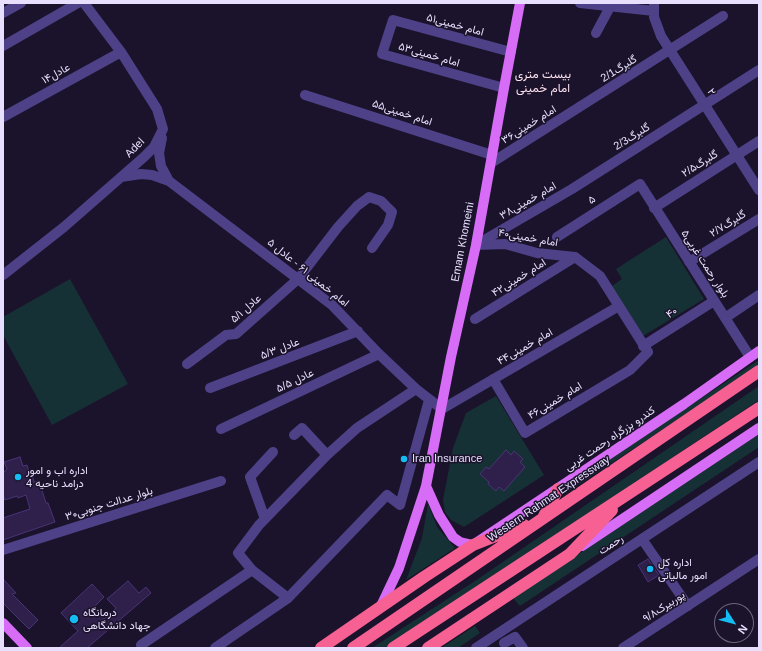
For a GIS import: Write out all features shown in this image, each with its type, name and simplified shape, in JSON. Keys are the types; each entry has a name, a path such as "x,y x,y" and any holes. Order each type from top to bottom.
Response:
{"highway":[{"name":"Western Rahmat Expressway","path":"353,648 759,371"},
{"path":"393,648 759,408"},
{"path":"321,648 473,545 543,518 558,489"},
{"path":"428,648 570,554 627,495"}],"main road":[{"name":"Emam Khomeini","path":"381,606 399,568 426,486 476,245 520,3"},
{"name":"کندرو بزرگراه رحمت غربی","path":"473,545 684,404 759,351"},
{"path":"570,554 759,428"},
{"path":"426,486 439,515 453,537 460,542 473,545"},
{"path":"3,623 27,648"}],"street":[{"path":"3,13 21,3"},
{"path":"3,46 78,3"},
{"path":"84,3 121,52 157,109 163,129"},
{"path":"580,3 610,7 654,7"},
{"path":"596,33 610,7"},
{"name":"۲","path":"654,7 654,17 661,36 759,190"},
{"name":"2/1گلبرگ","path":"580,107 724,16"},
{"name":"امام خمینی۵۱","path":"393,20 511,52"},
{"name":"امام خمینی۵۳","path":"393,20 382,54 504,88"},
{"name":"عادل۱۴","path":"3,117 121,52"},
{"name":"2/3گلبرگ","path":"572,189 759,70"},
{"name":"امام خمینی۵۵","path":"305,95 491,159"},
{"name":"امام خمینی۳۶","path":"491,159 580,107"},
{"name":"Adel","path":"3,275 64,226 154,148 163,129"},
{"name":"امام خمینی ۶۱ - عادل ۵","path":"163,129 159,153 160,166 169,182"},
{"name":"گلبرگ۲/۵","path":"654,208 759,141"},
{"name":"امام خمینی ۶۱ - عادل ۵","path":"120,177 141,174 152,175 169,182 332,305 379,354 416,389 442,409"},
{"name":"بلوار رحمت غربی۵","path":"640,184 750,357"},
{"name":"۵","path":"557,237 640,184"},
{"name":"امام خمینی۳۸","path":"476,245 572,189"},
{"name":"عادل ۵/۱","path":"187,364 226,335 236,334 298,279 338,227 357,206 369,197 381,201 392,212 388,225 372,248"},
{"name":"گلبرگ۲/۷","path":"689,262 759,218"},
{"name":"امام خمینی۴۰","path":"476,245 505,244 537,253 575,257"},
{"path":"575,257 600,276 645,349"},
{"name":"امام خمینی۴۲","path":"475,319 575,257"},
{"path":"725,318 759,295"},
{"name":"۴۰","path":"645,349 714,301"},
{"name":"۴۴امام خمینی","path":"442,409 619,306"},
{"name":"عادل ۵/۳","path":"210,388 358,331"},
{"name":"امام خمینی۴۶","path":"493,379 525,433 630,370 645,349"},
{"name":"عادل ۵/۵","path":"221,429 379,354"},
{"path":"288,598 252,570 238,553 265,519 327,455 357,428 416,389"},
{"path":"215,648 288,598 387,495 400,505 429,400"},
{"path":"294,435 302,428 327,455"},
{"path":"265,519 250,477 273,452"},
{"name":"رحمت","path":"476,648 759,462"},
{"name":"بلوار عدالت جنوبی۳۰","path":"3,550 221,481"},
{"path":"642,539 688,606"},
{"name":"پوربیرک۹/۸","path":"623,648 759,559"},
{"path":"141,645 252,570"},
{"path":"497,634 505,646 515,637 523,648"}],"green space":[{"path":"666,237 704,299 643,336 612,286 622,279 616,269"},
{"path":"70,279 128,384 52,425 3,335 3,317"},
{"path":"759,360 759,366 572,489 560,495 575,482"},
{"path":"759,386 759,400 385,648 372,648 478,579"},
{"path":"496,396 544,475 464,527 451,520 445,512 443,500 453,448 466,413"},
{"path":"759,433 759,447 520,606 513,598"},
{"path":"428,504 437,527 455,548 406,580 422,538"},
{"path":"475,626 480,633 458,648 441,648"}],"building":[{"path":"506,450 511,455 514,451 523,459 520,462 525,467 504,491 499,487 496,491 480,474 486,467 489,469"},
{"path":"20,457 23,466 27,465 34,482 39,481 46,503 48,503 55,522 3,540 3,518 30,509 26,495 5,500 3,495 3,473 7,469 4,462"},
{"name":"اداره کل امور مالیاتی","path":"648,559 659,575 648,582 638,565"},
{"path":"3,579 16,593 12,594 38,620 29,629 3,603"},
{"path":"128,581 139,593 146,587 151,593 87,648 59,648 78,631 61,613 92,584 104,597 94,607 104,619 116,608 107,599"}],"place":[{"name":"Iran Insurance","path":"404,459"},
{"name":"اداره اب و امور درامد ناحیه 4","path":"18,477"},
{"name":"اداره کل امور مالیاتی","path":"650,569"},
{"name":"درمانگاه جهاد دانشگاهی","path":"74,619"}],"district":[{"name":"بیست متری امام خمینی","path":"543,82"}]}
